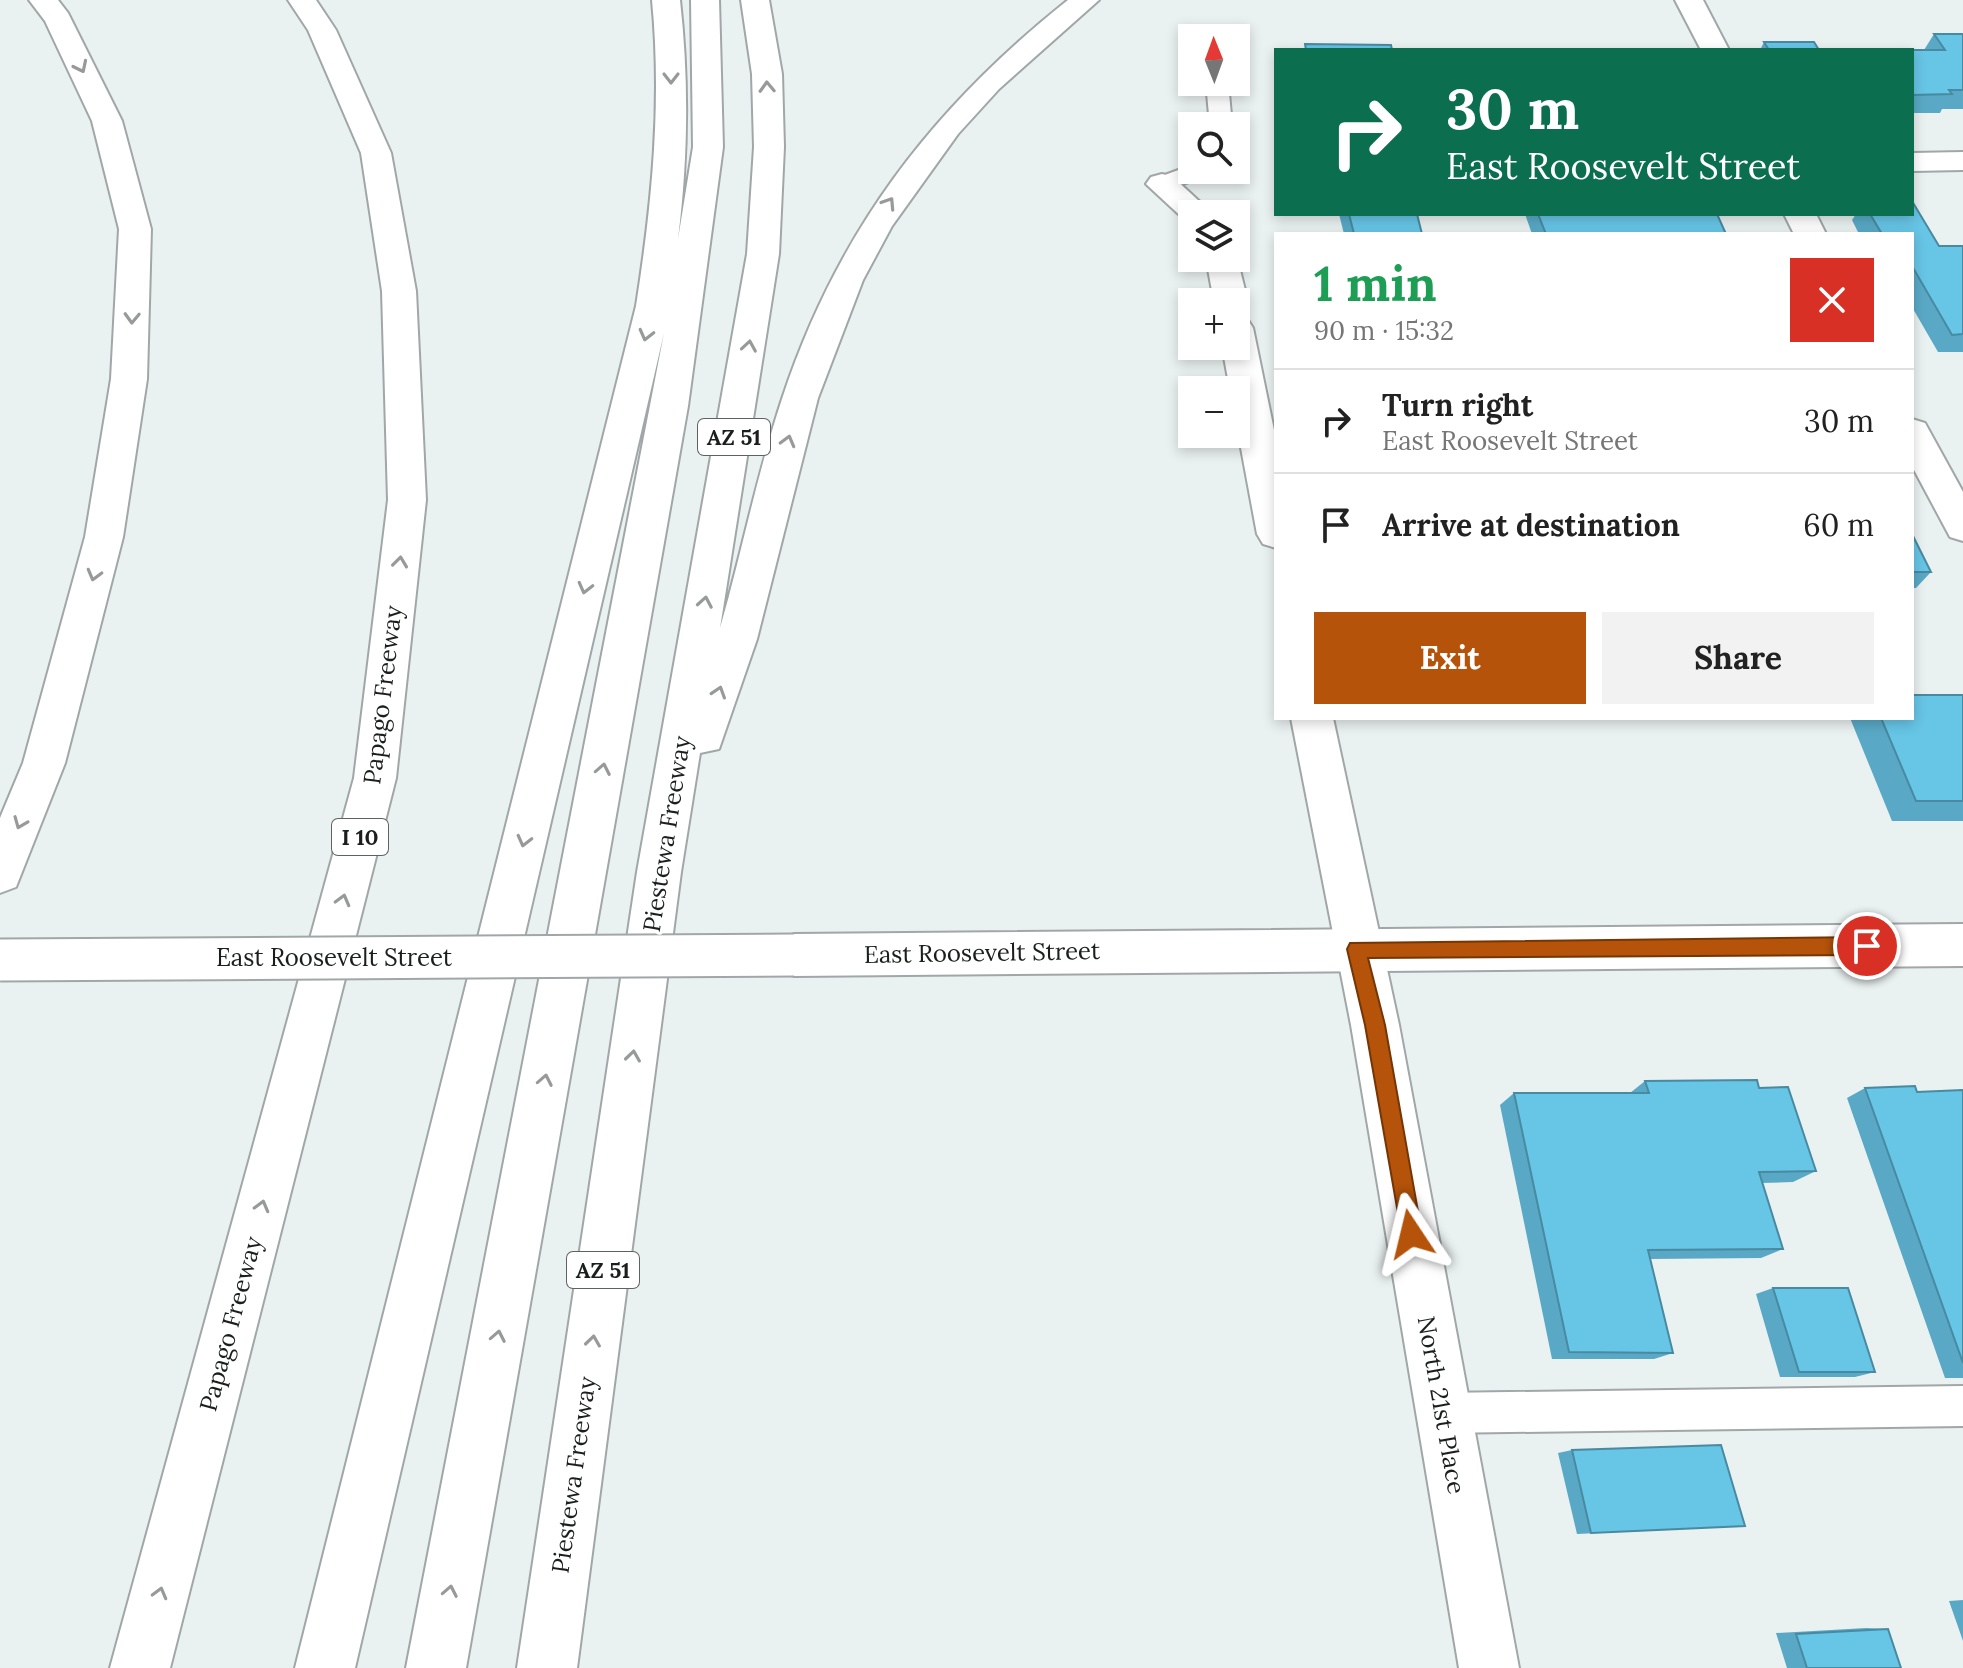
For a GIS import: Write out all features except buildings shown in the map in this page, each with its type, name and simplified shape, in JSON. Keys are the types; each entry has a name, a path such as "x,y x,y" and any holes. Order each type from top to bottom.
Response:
{"main road":[{"path":"0,873 44,763 104,537 129,379 135,229 107,121 58,19 43,0"},
{"name":"Papago Freeway","path":"140,1668 375,778 407,500 399,291 376,153 322,30 302,0"},
{"path":"325,1668 653,306 672,174 671,37 666,0"},
{"path":"436,1668 670,406 708,147 705,0"},
{"name":"Piestewa Freeway","path":"547,1668 659,872 763,254 769,147 767,74 755,0"},
{"path":"659,872 737,638 800,396 860,253 891,200 967,102 1005,64 1085,0"},
{"path":"1689,0 1714,48"},
{"path":"1914,162 1963,161"},
{"path":"1162,184 1181,200"},
{"path":"1242,360 1274,524"},
{"path":"1914,436 1963,527"},
{"name":"North 21st Place","path":"1312,720 1356,949 1375,1025 1441,1413 1489,1668"},
{"name":"East Roosevelt Street","path":"0,960 1963,945"}],"lane":[{"path":"1162,184 1178,178"},
{"path":"1441,1413 1963,1406"}],"route":[{"path":"1411,1234 1375,1025 1356,949 1867,946"}]}
